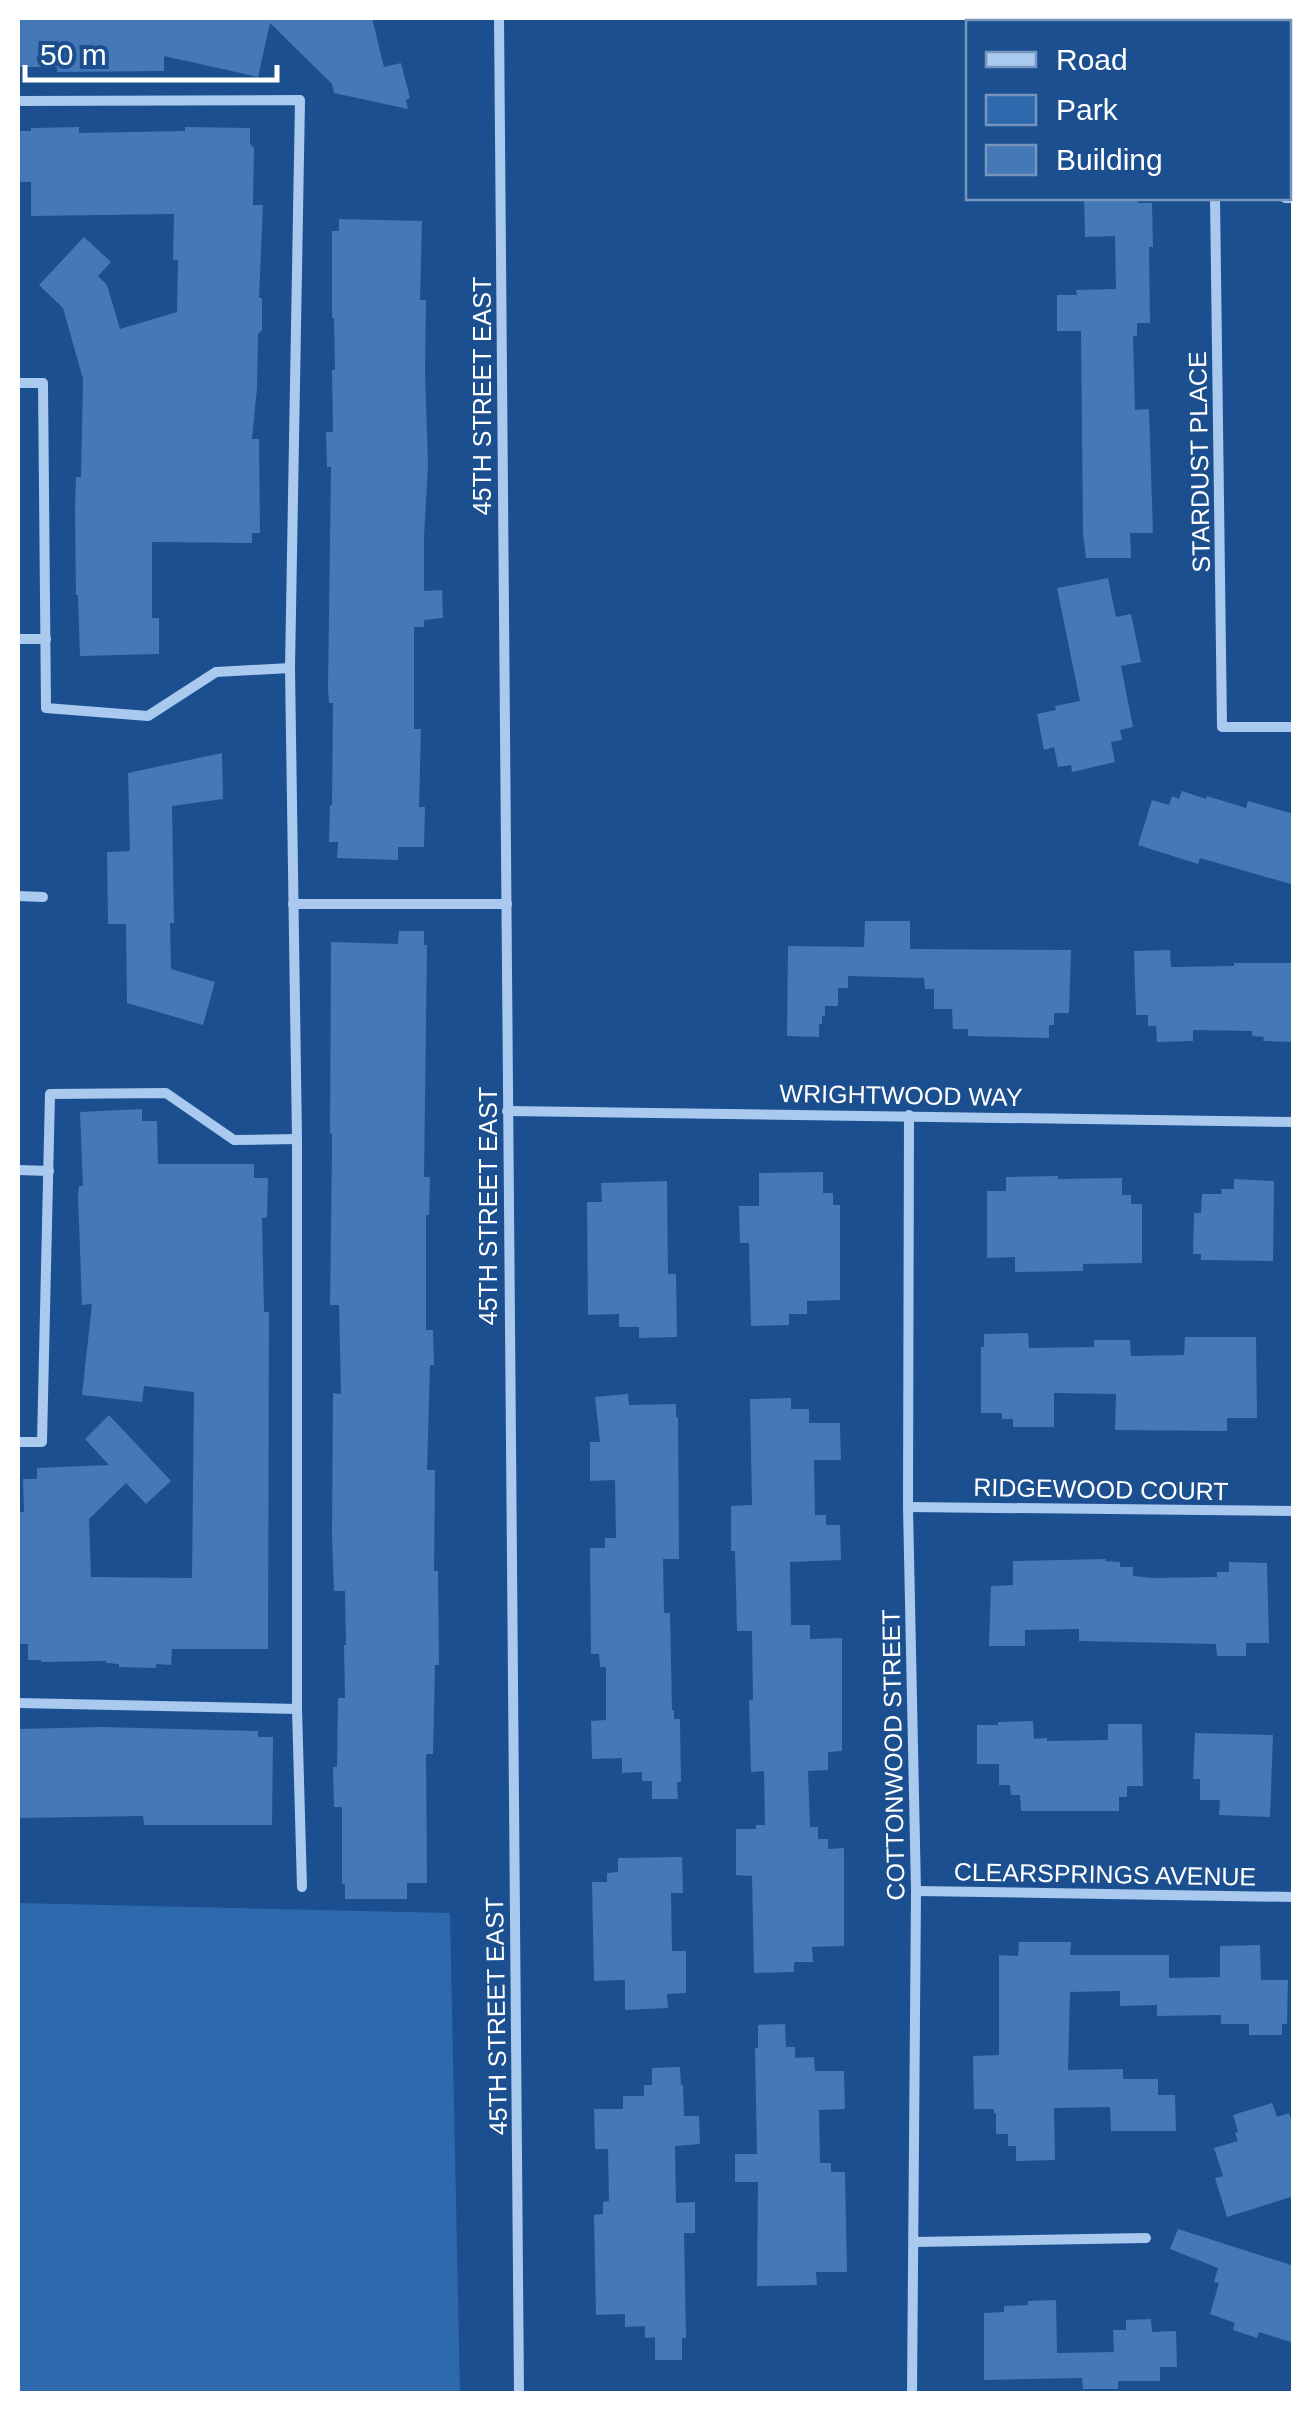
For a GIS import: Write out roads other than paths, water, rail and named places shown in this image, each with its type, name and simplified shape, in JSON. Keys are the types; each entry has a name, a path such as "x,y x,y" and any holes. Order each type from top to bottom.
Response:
{"street":[{"name":"45TH STREET EAST","path":"499,18 519,2394"},
{"path":"18,101 300,100 290,668 298,1138 297,1709 302,1887"},
{"name":"STARDUST PLACE","path":"1215,200 1222,727 1294,727"},
{"path":"18,383 43,383 46,708 148,716 216,672 290,668"},
{"path":"18,638 46,639"},
{"path":"18,896 42,896"},
{"path":"293,904 506,904"},
{"path":"18,1442 42,1442 50,1094 166,1093 234,1140 298,1138"},
{"name":"WRIGHTWOOD WAY","path":"507,1111 1294,1122"},
{"name":"COTTONWOOD STREET","path":"909,1115 908,1506 916,1891 912,2394"},
{"path":"18,1170 49,1171"},
{"name":"RIDGEWOOD COURT","path":"908,1506 1294,1512"},
{"path":"18,1702 297,1709"},
{"name":"CLEARSPRINGS AVENUE","path":"916,1891 1294,1897"},
{"path":"914,2242 1146,2238"}]}
